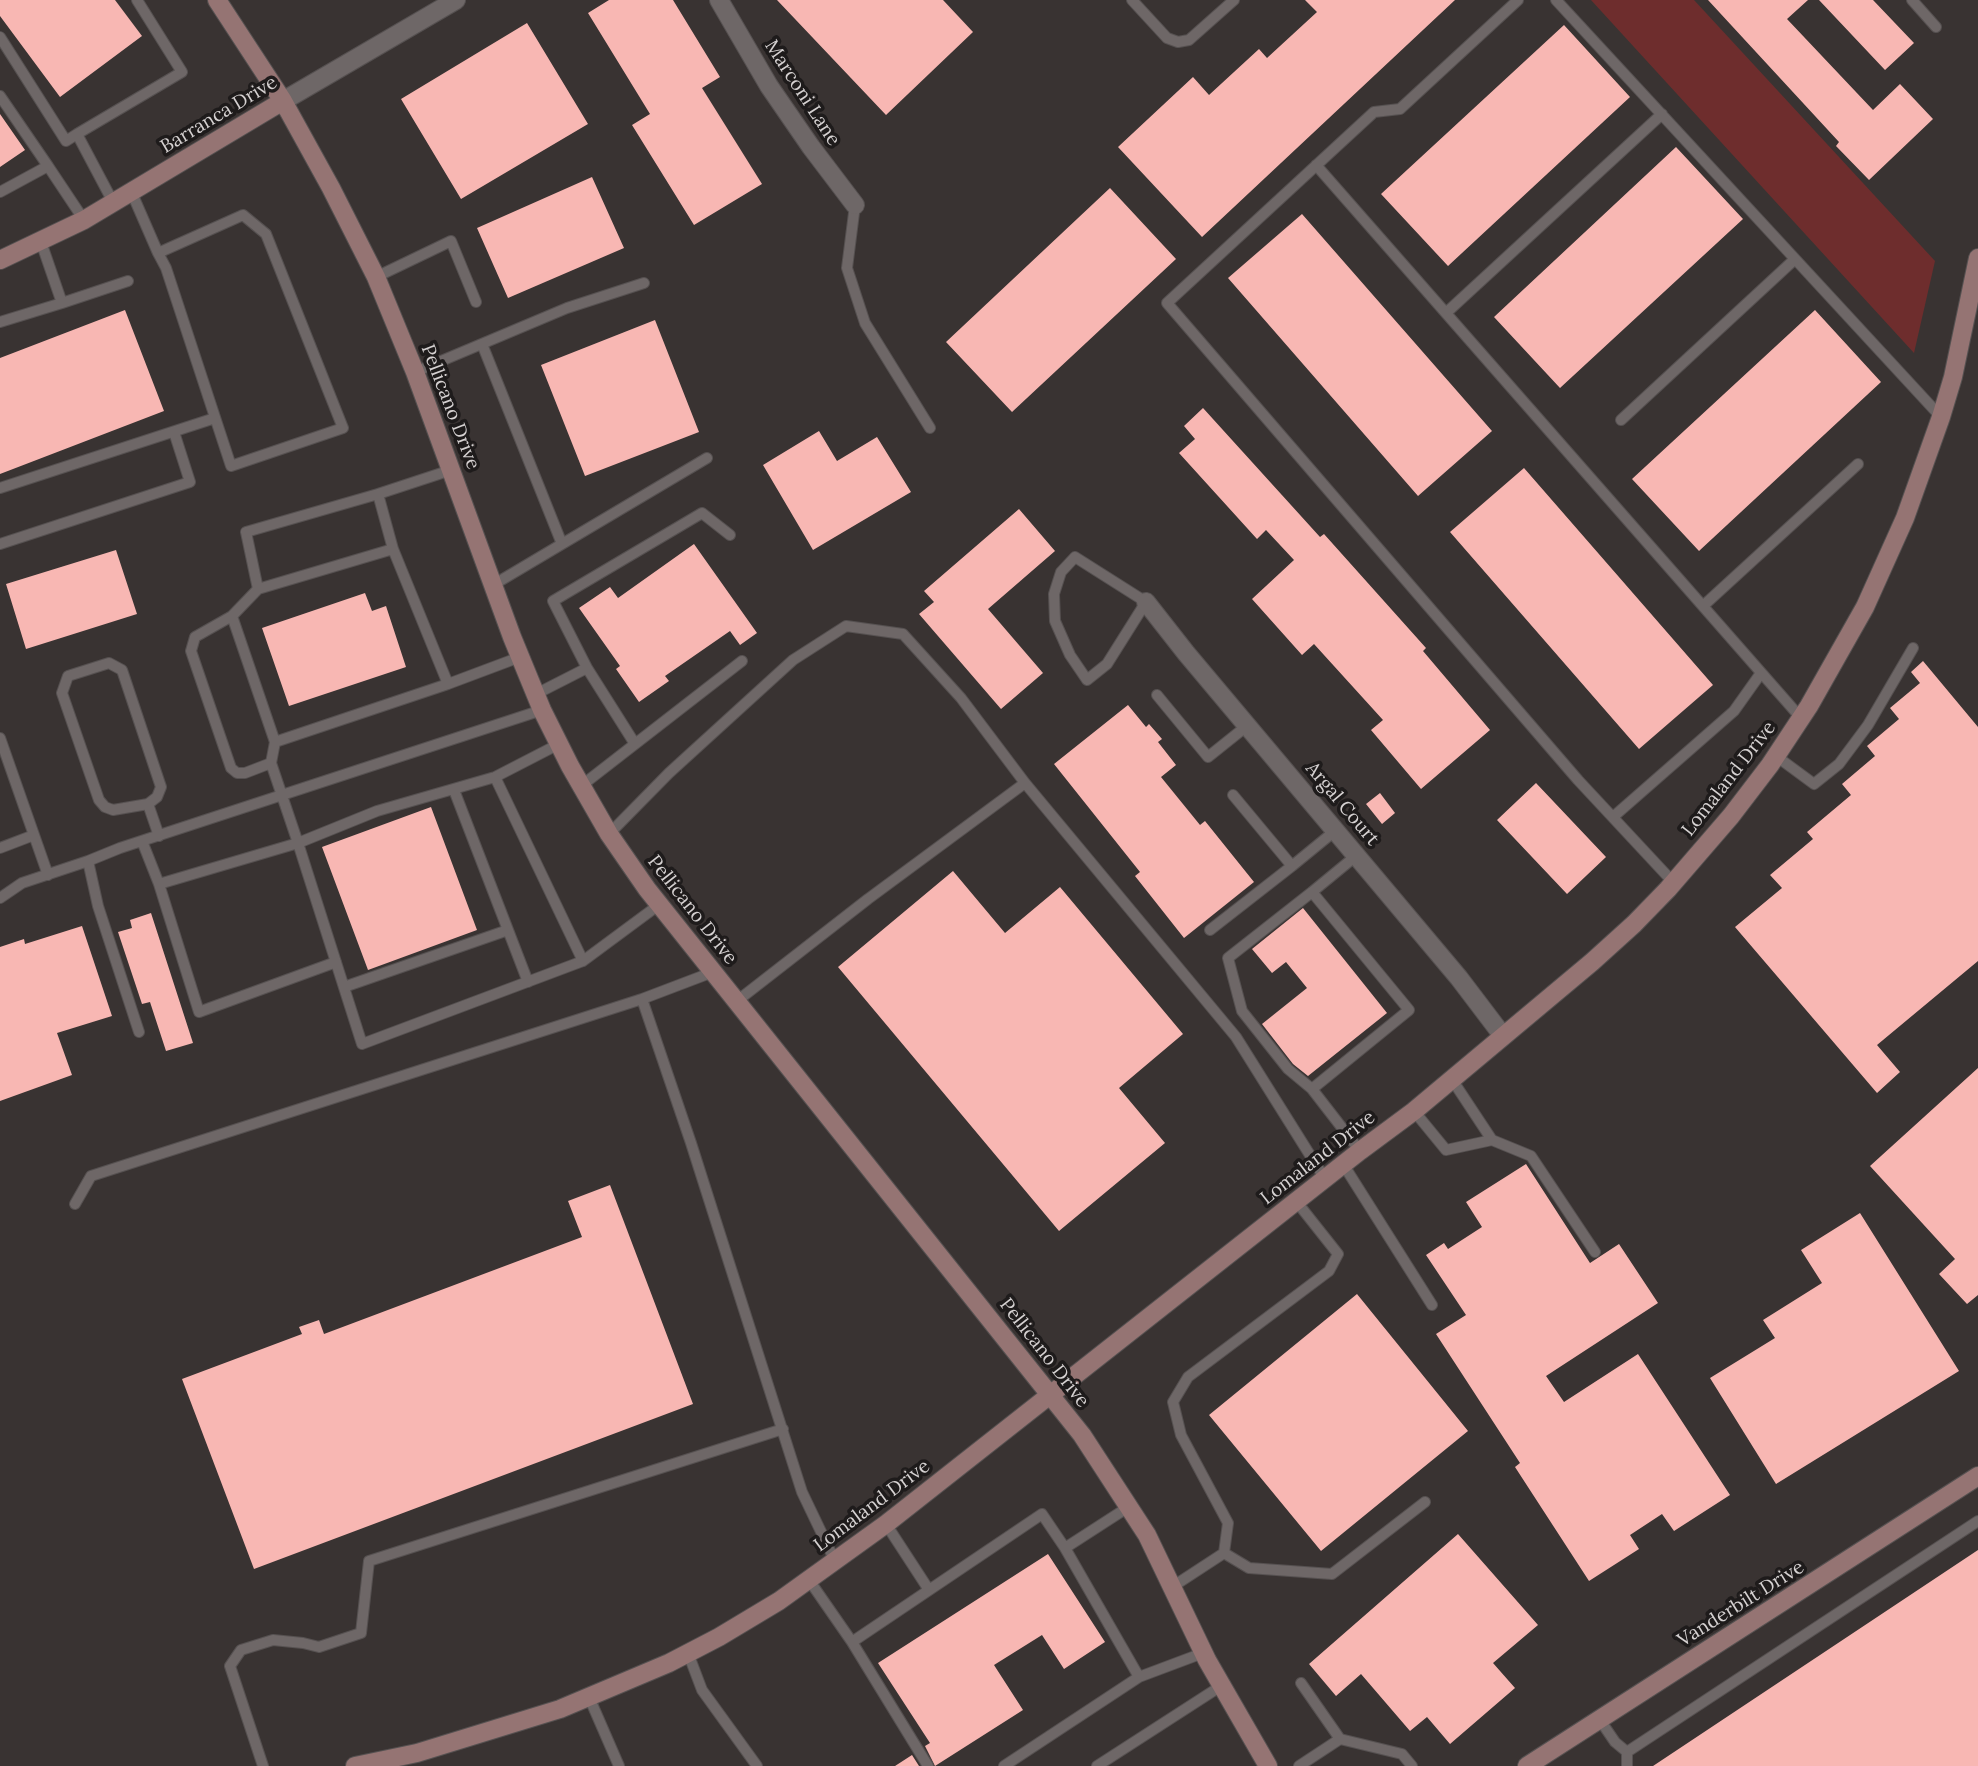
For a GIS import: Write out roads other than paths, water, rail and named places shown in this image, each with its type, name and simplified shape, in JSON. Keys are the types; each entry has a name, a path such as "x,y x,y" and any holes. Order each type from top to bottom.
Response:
{"street":[{"name":"Pellicano Drive","path":"217,0 283,101 376,277 415,372 520,657 559,744 609,834 713,972 1082,1435 1147,1535 1203,1653 1268,1766"},
{"name":"Barranca Drive","path":"0,260 84,220 456,0"},
{"name":"Marconi Lane","path":"719,0 769,86 855,205"},
{"name":"Lomaland Drive","path":"355,1766 418,1753 480,1735 589,1698 688,1653 779,1601 886,1524 1414,1111 1634,924 1731,816 1776,756 1849,638 1905,518 1941,417 1953,377 1977,269"},
{"name":"Argal Court","path":"1146,601 1459,978 1503,1037"},
{"name":"Vanderbilt Drive","path":"1527,1766 1978,1476"}],"lane":[{"path":"0,37 66,141 182,72 137,0"},
{"path":"1132,0 1167,38 1178,42 1189,40 1234,0"},
{"path":"1518,0 1400,110 1374,112 1167,303 1613,817 1674,882"},
{"path":"1556,0 1941,417"},
{"path":"1912,0 1936,27"},
{"path":"0,96 84,220"},
{"path":"1446,313 1662,114"},
{"path":"77,134 113,202"},
{"path":"1316,165 1801,718"},
{"path":"0,192 48,166"},
{"path":"131,191 158,253 231,466 343,428 266,234 243,215 158,253"},
{"path":"855,205 847,268 865,323 930,428"},
{"path":"376,277 451,241 476,302"},
{"path":"41,242 62,303"},
{"path":"1621,420 1795,259"},
{"path":"0,322 128,281"},
{"path":"415,372 567,308 644,283"},
{"path":"482,344 562,544"},
{"path":"0,488 215,418"},
{"path":"0,544 190,482 174,432"},
{"path":"493,585 707,458"},
{"path":"1703,606 1858,464"},
{"path":"258,589 246,532 451,470"},
{"path":"378,494 393,549 449,684"},
{"path":"635,744 587,668 553,601 702,513 730,535"},
{"path":"271,763 245,773 237,773 231,768 191,651 195,637 232,616 258,589 393,549"},
{"path":"1075,557 1146,601 1107,664 1087,680 1070,655 1055,621 1054,594 1061,572 1075,557"},
{"path":"232,616 275,742 271,763 362,1044 583,961 660,904"},
{"path":"609,834 669,773 793,660 846,626 902,634 961,698 1025,783 1236,1037 1325,1179"},
{"path":"1776,756 1814,784 1839,764 1868,725 1913,648"},
{"path":"275,742 449,684 520,657"},
{"path":"581,786 742,661"},
{"path":"109,663 121,670 161,787 157,797 148,804 113,810 104,807 99,800 62,693 68,676 109,663"},
{"path":"0,898 22,883 283,796 539,702 587,668"},
{"path":"1613,817 1734,711 1761,673"},
{"path":"1157,695 1208,757 1248,725"},
{"path":"0,737 48,875"},
{"path":"159,884 299,843 377,811 495,777 559,744"},
{"path":"495,777 583,961"},
{"path":"737,1001 868,898 1025,783"},
{"path":"454,790 528,982"},
{"path":"1233,795 1292,866"},
{"path":"148,804 159,836"},
{"path":"1210,930 1336,830"},
{"path":"0,848 34,835"},
{"path":"142,841 159,884 199,1012 336,962"},
{"path":"1357,854 1228,958 1242,1011 1288,1069 1312,1089 1360,1151"},
{"path":"88,861 98,906 139,1032"},
{"path":"1312,892 1409,1010 1312,1089"},
{"path":"344,987 508,930"},
{"path":"75,1203 91,1175 642,999 713,972"},
{"path":"642,999 691,1143 802,1492 835,1561"},
{"path":"1451,1078 1492,1140 1531,1156 1595,1252"},
{"path":"1414,1111 1446,1150 1492,1140"},
{"path":"1343,1164 1432,1305"},
{"path":"1172,1587 1224,1553 1228,1523 1181,1435 1172,1402 1188,1377 1329,1271 1338,1255 1296,1201"},
{"path":"263,1766 230,1666 241,1650 273,1640 319,1647 361,1633 369,1561 783,1429"},
{"path":"1224,1553 1249,1567 1332,1574 1425,1502"},
{"path":"1066,1548 1130,1506"},
{"path":"852,1642 1042,1514 1066,1548 1139,1677"},
{"path":"1627,1752 1978,1521"},
{"path":"886,1524 929,1590"},
{"path":"809,1580 852,1642 928,1766"},
{"path":"688,1653 702,1690 757,1766"},
{"path":"1004,1766 1139,1677 1203,1653"},
{"path":"1301,1683 1340,1739 1402,1754 1412,1766"},
{"path":"1097,1766 1221,1686"},
{"path":"589,1698 619,1766"},
{"path":"1600,1720 1615,1742 1627,1752"},
{"path":"1299,1766 1340,1739"},
{"path":"1627,1752 1627,1766"}]}
